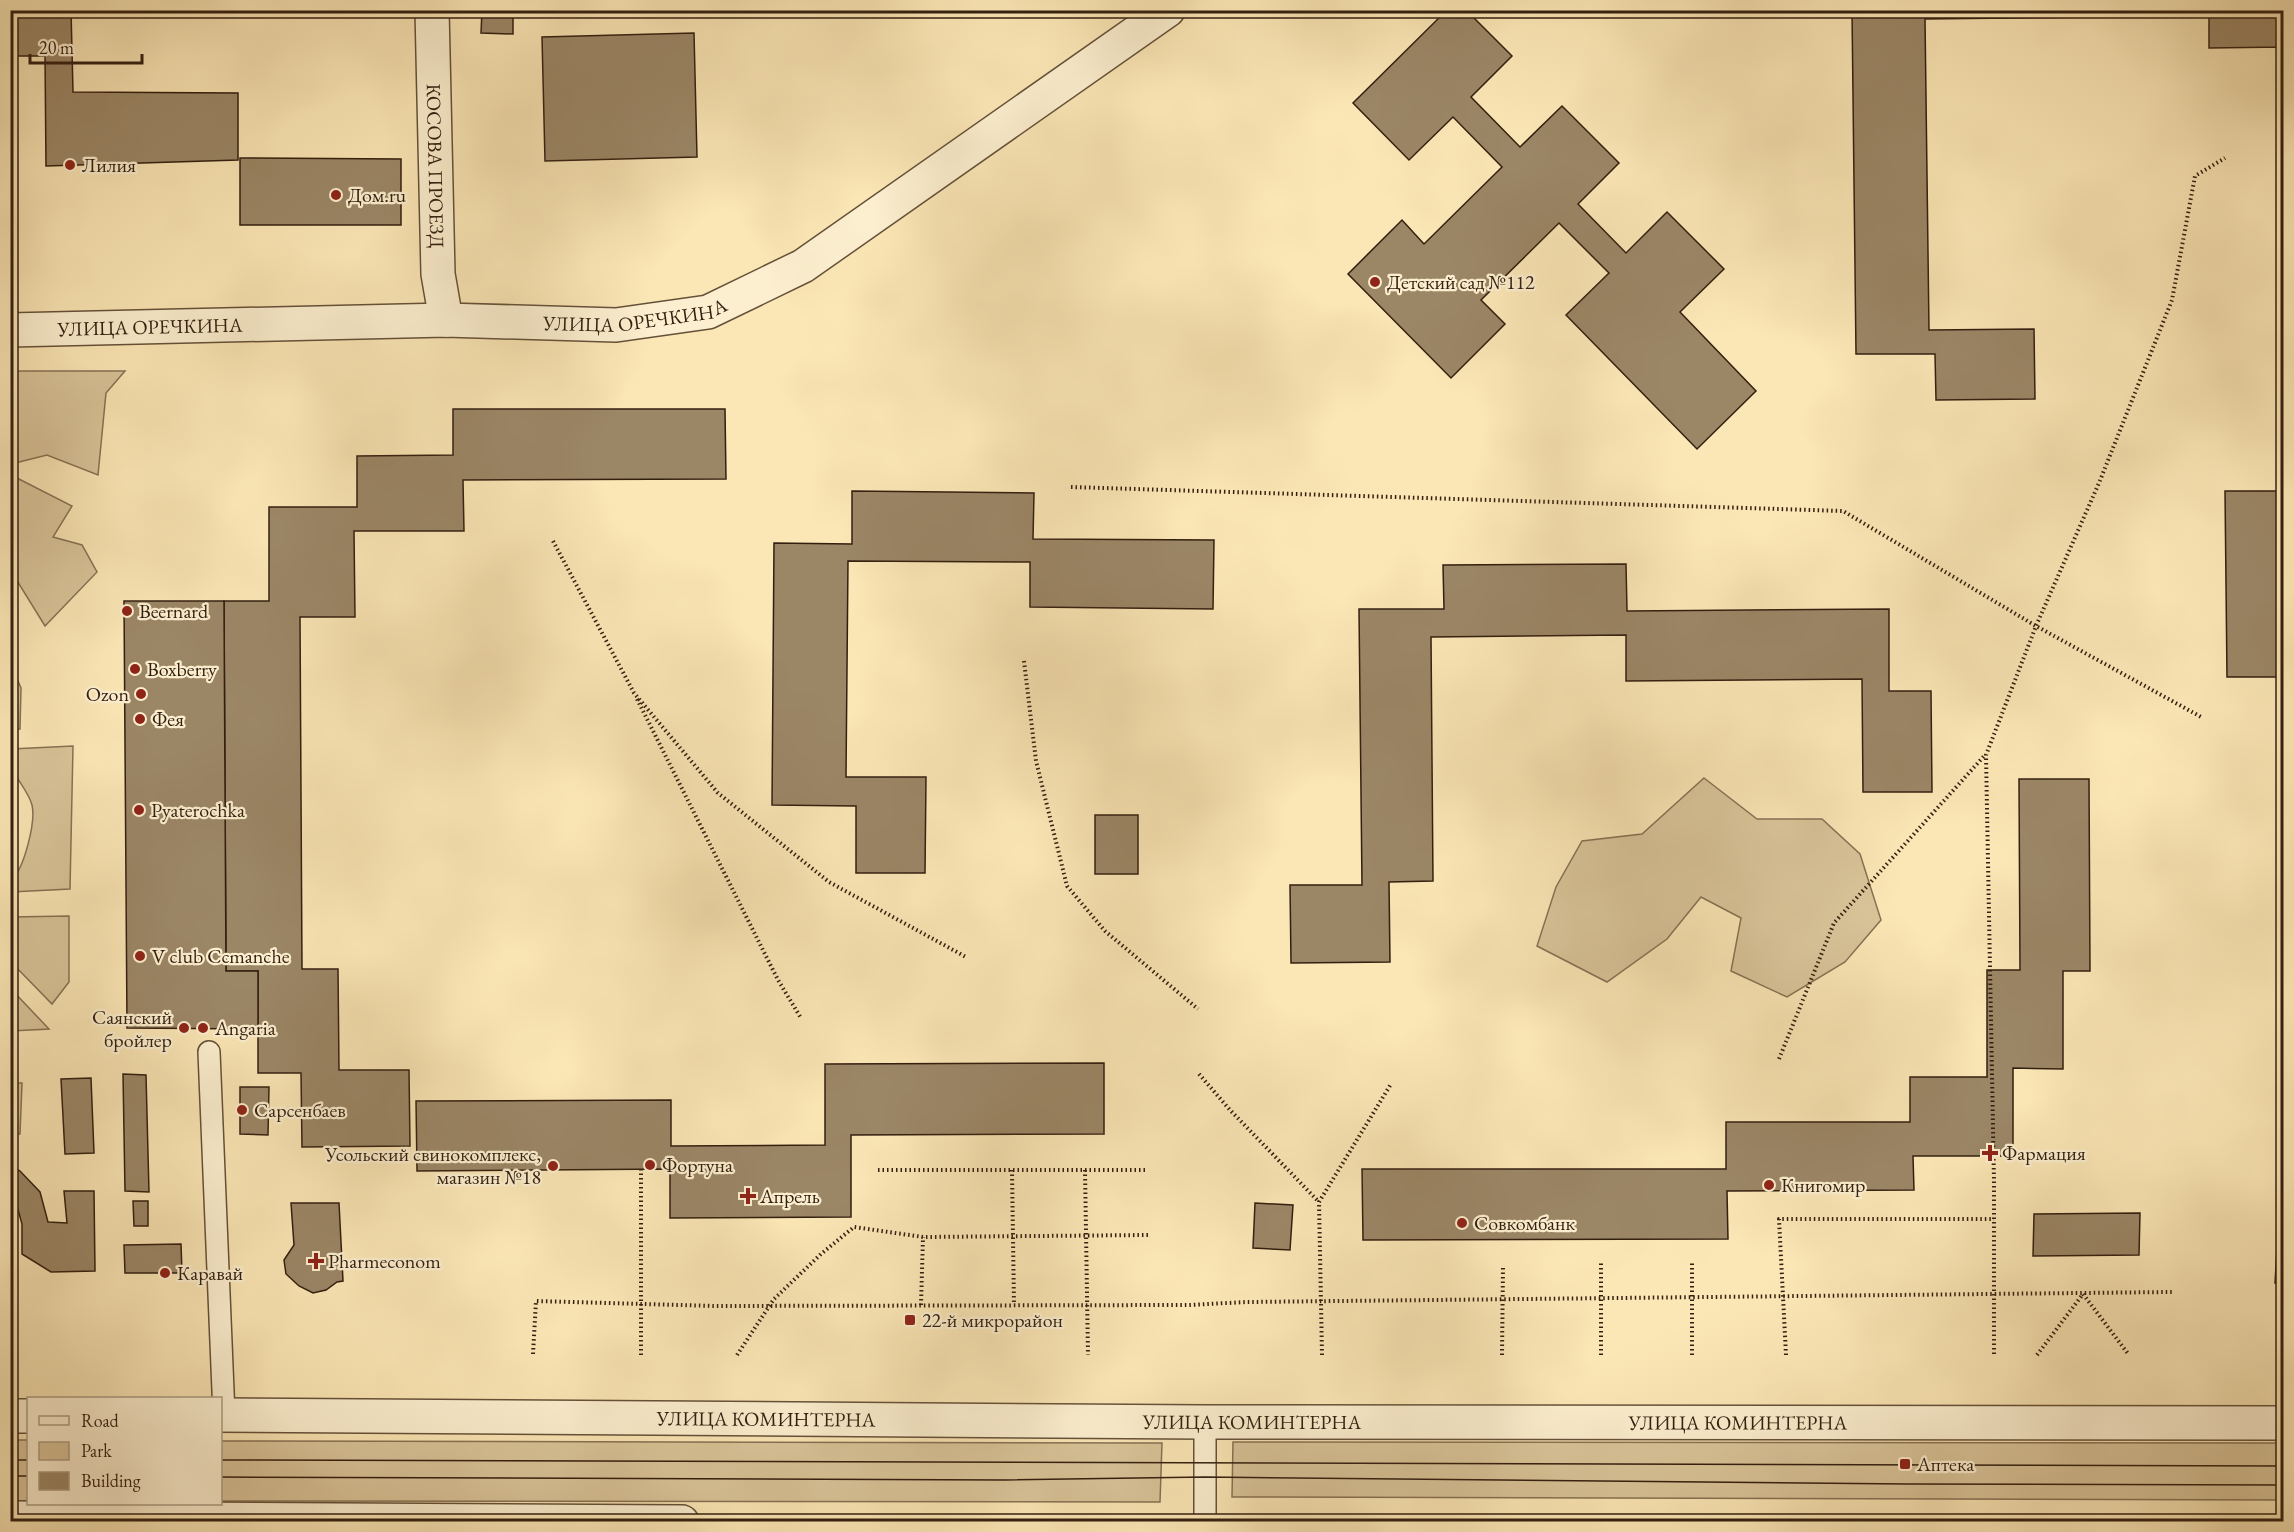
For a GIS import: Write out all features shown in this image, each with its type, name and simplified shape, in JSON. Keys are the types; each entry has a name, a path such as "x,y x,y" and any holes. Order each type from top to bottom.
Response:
{"street":[{"name":"КОСОВА ПРОЕЗД","path":"432,10 438,274 446,320"},
{"name":"УЛИЦА ОРЕЧКИНА","path":"10,330 446,320 616,325 708,312 803,266 1168,10"},
{"name":"УЛИЦА КОМИНТЕРНА","path":"222,1415 1205,1422 2283,1423"},
{"path":"10,1416 27,1416"},
{"path":"10,1518 682,1521"}],"lane":[{"path":"209,1052 221,1397"},
{"path":"1205,1422 1205,1521"}],"path":[{"path":"1779,1059 1834,923 1986,754 2036,626 2099,483 2172,300 2194,176 2225,158"},
{"path":"1071,487 1843,511 2036,626 2203,718"},
{"path":"553,541 634,693 778,980 801,1018"},
{"path":"1024,661 1036,761 1067,886 1105,932 1198,1009"},
{"path":"634,693 718,793 830,882 966,957"},
{"path":"1986,754 1994,1354"},
{"path":"1199,1074 1230,1110 1319,1202"},
{"path":"1322,1355 1319,1302 1319,1202 1391,1084"},
{"path":"641,1170 641,1354"},
{"path":"878,1170 1148,1170"},
{"path":"1012,1170 1014,1305"},
{"path":"1084,1170 1088,1355"},
{"path":"1786,1355 1779,1219 1994,1219"},
{"path":"737,1355 770,1306 820,1254 854,1227 923,1237 1148,1235"},
{"path":"921,1306 923,1237"},
{"path":"1600,1355 1601,1262"},
{"path":"1692,1262 1692,1355"},
{"path":"1502,1355 1503,1266"},
{"path":"533,1354 536,1301 770,1306 1190,1305 2172,1292"},
{"path":"2083,1294 2129,1355"},
{"path":"2037,1355 2083,1294"}],"green space":[{"path":"11,371 125,371 106,393 98,475 47,455 11,464"},
{"path":"11,475 72,506 53,537 82,545 97,572 45,626 11,571"},
{"path":"15,674 21,688 20,729 11,729 11,678"},
{"path":"73,746 70,889 11,892 11,881 16,875 28,845 33,813 30,799 10,763 11,749"},
{"path":"1704,778 1757,819 1822,819 1860,854 1881,920 1845,962 1787,997 1731,971 1741,918 1701,897 1667,939 1607,982 1537,946 1556,887 1582,841 1642,834"},
{"path":"69,916 69,982 52,1004 11,962 11,917"},
{"path":"11,989 49,1029 11,1031"},
{"path":"11,1083 22,1083 20,1134 11,1134"},
{"path":"10,1440 27,1440 27,1501 11,1501"},
{"path":"222,1441 1162,1443 1160,1502 222,1501"},
{"path":"1233,1442 2283,1443 2283,1500 1232,1497"}],"building":[{"path":"10,10 71,10 73,92 238,93 238,160 46,166 45,56 10,56"},
{"path":"482,10 513,10 513,34 481,33"},
{"path":"1447,10 1466,10 1512,56 1471,97 1520,147 1562,106 1619,163 1578,204 1626,253 1667,212 1724,269 1680,312 1756,391 1697,449 1566,315 1609,273 1559,223 1481,300 1505,324 1451,378 1348,274 1402,220 1424,244 1502,167 1453,117 1409,160 1353,103"},
{"path":"1852,10 2284,10 2284,113 2283,47 2209,48 2209,16 1925,19 1929,330 2034,329 2035,399 1936,400 1935,354 1856,354"},
{"path":"694,33 697,157 545,161 542,37"},
{"path":"240,158 401,159 401,225 240,225"},
{"path":"453,409 725,409 726,479 463,480 464,531 354,531 355,617 300,617 302,969 338,969 339,1070 409,1070 410,1146 302,1147 301,1073 258,1073 258,971 226,971 224,601 269,601 269,507 357,507 357,456 453,455"},
{"path":"852,491 1034,493 1033,539 1214,540 1213,609 1030,607 1030,562 848,561 846,777 926,777 925,873 856,873 856,806 772,805 774,543 852,544"},
{"path":"2225,491 2284,491 2284,677 2227,677"},
{"path":"1626,564 1627,611 1889,609 1889,691 1931,691 1932,792 1863,792 1862,679 1626,681 1626,635 1431,637 1433,881 1389,882 1390,962 1291,963 1290,885 1362,885 1359,609 1444,609 1443,565"},
{"path":"124,601 224,601 226,971 258,971 258,1029 127,1028"},
{"path":"2019,779 2089,779 2090,971 2063,971 2063,1069 2013,1068 2013,1156 1913,1156 1914,1190 1727,1191 1728,1239 1363,1240 1362,1169 1726,1169 1726,1122 1910,1122 1910,1077 1987,1077 1987,970 2020,970"},
{"path":"1095,815 1138,815 1138,874 1095,874"},
{"path":"1104,1063 1104,1134 851,1135 851,1217 670,1218 670,1169 417,1171 416,1101 671,1100 671,1146 825,1145 825,1064"},
{"path":"123,1074 146,1075 149,1192 125,1191"},
{"path":"91,1078 94,1153 65,1154 61,1079"},
{"path":"240,1087 269,1087 268,1135 240,1134"},
{"path":"10,1165 20,1171 40,1192 48,1222 67,1223 64,1191 94,1191 95,1271 51,1272 22,1254 22,1224 17,1206 10,1199"},
{"path":"2280,1196 2284,1197 2284,1283 2275,1283"},
{"path":"133,1201 148,1201 148,1226 134,1226"},
{"path":"291,1203 339,1203 343,1281 337,1282 326,1290 313,1293 299,1286 286,1274 284,1260 294,1245"},
{"path":"1255,1203 1293,1205 1290,1250 1253,1248"},
{"path":"2140,1213 2139,1255 2033,1256 2034,1214"},
{"path":"181,1244 182,1273 125,1273 124,1245"}],"tram line":[{"path":"10,1460 27,1460"},
{"path":"222,1460 2284,1466"},
{"path":"10,1476 27,1476"},
{"path":"222,1477 1004,1480 1205,1477 1906,1484 2284,1485"}],"place":[{"name":"Лилия","path":"70,165"},
{"name":"Дом.ru","path":"336,195"},
{"name":"Детский сад №112","path":"1375,282"},
{"name":"Beernard","path":"127,611"},
{"name":"Boxberry","path":"135,669"},
{"name":"Ozon","path":"141,694"},
{"name":"Фея","path":"140,719"},
{"name":"Pyaterochka","path":"139,810"},
{"name":"V club Ccmanche","path":"140,956"},
{"name":"Саянский бройлер","path":"184,1028"},
{"name":"Angaria","path":"203,1028"},
{"name":"Сарсенбаев","path":"242,1110"},
{"name":"Фармация","path":"1990,1153"},
{"name":"Фортуна","path":"650,1165"},
{"name":"Усольский свинокомплекс, магазин №18","path":"553,1166"},
{"name":"Книгомир","path":"1769,1185"},
{"name":"Апрель","path":"748,1196"},
{"name":"Совкомбанк","path":"1462,1223"},
{"name":"Pharmeconom","path":"316,1261"},
{"name":"Каравай","path":"165,1273"},
{"name":"22-й микрорайон","path":"910,1320"},
{"name":"Аптека","path":"1905,1464"}]}
